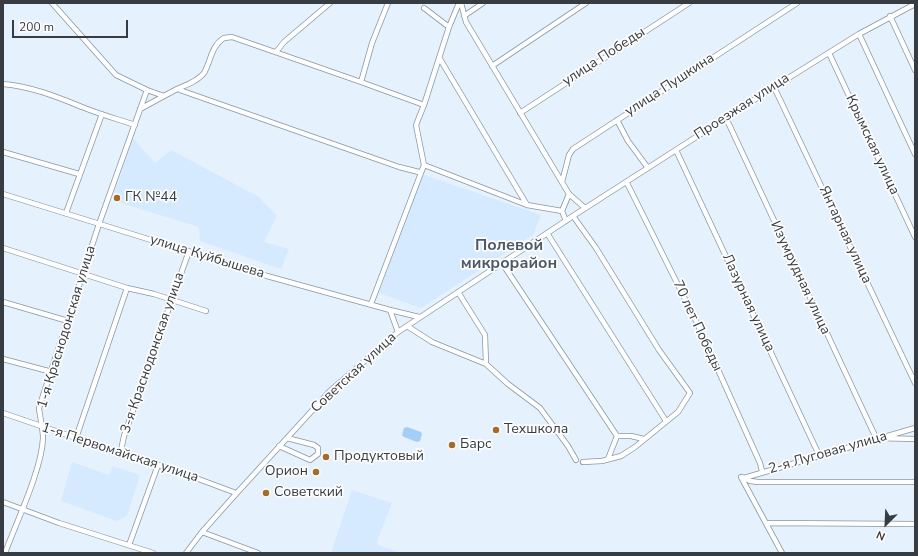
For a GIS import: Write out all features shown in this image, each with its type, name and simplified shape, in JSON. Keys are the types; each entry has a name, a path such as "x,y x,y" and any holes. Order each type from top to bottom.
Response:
{"street":[{"path":"52,3 116,75 147,90 164,96"},
{"path":"276,52 284,42 330,3"},
{"path":"361,82 372,43 388,3"},
{"path":"460,3 464,16 492,66 569,194 585,208"},
{"path":"370,304 419,172 424,165 416,125 440,58 449,27 460,3"},
{"path":"464,16 483,3"},
{"path":"492,66 586,3"},
{"name":"улица Победы","path":"520,113 690,3"},
{"name":"улица Пушкина","path":"562,182 569,155 573,149 797,3"},
{"name":"Проезжая улица","path":"573,216 859,34 890,16 915,4"},
{"path":"424,8 449,27"},
{"path":"890,16 915,70"},
{"path":"859,34 915,154"},
{"path":"140,109 197,79 204,72 212,52 224,38 232,37 424,105"},
{"name":"Крымская улица","path":"829,53 915,237"},
{"path":"440,58 527,205"},
{"path":"3,84 15,85 64,98 102,114 135,125"},
{"name":"Янтарная улица","path":"774,87 915,383"},
{"name":"1-я Краснодонская улица","path":"5,553 41,449 42,427 40,421 40,408 99,224 147,90"},
{"path":"177,90 399,167 419,172"},
{"path":"66,212 102,114"},
{"name":"Изумрудная улица","path":"726,118 876,438"},
{"path":"617,120 628,141 648,168"},
{"name":"Лазурная улица","path":"676,150 819,455"},
{"path":"3,152 79,174"},
{"path":"424,165 527,205 562,212"},
{"name":"70 лет Победы","path":"627,183 697,323 749,436 762,472"},
{"name":"улица Куйбышева","path":"3,194 66,212 99,224 267,276 419,317"},
{"path":"566,220 562,212 569,194"},
{"path":"573,216 596,248 659,350 690,393 678,412 644,438 635,447 621,456 582,462"},
{"name":"Советская улица","path":"186,553 236,493 330,391 398,332 573,216"},
{"path":"547,233 666,421"},
{"path":"3,248 127,288 171,299 206,312"},
{"name":"3-я Краснодонская улица","path":"120,455 124,436 189,251"},
{"path":"502,263 617,436"},
{"path":"76,438 127,288"},
{"path":"458,292 485,335 486,364"},
{"path":"3,302 68,321"},
{"path":"390,310 398,332"},
{"path":"407,326 432,342 486,364 508,384 540,408 568,446 576,460"},
{"path":"3,359 52,372"},
{"name":"1-я Первомайская улица","path":"3,413 120,455 158,465 236,493"},
{"name":"2-я Луговая улица","path":"742,477 915,428"},
{"path":"617,436 644,438"},
{"path":"608,459 617,436"},
{"path":"279,446 310,460 318,454 318,448 314,445 287,438"},
{"path":"876,438 915,439"},
{"path":"129,545 158,465"},
{"path":"742,477 750,481 758,482 915,482"},
{"path":"742,477 782,553"},
{"path":"3,502 153,553"},
{"path":"767,523 915,524"},
{"path":"202,532 258,553"}],"shaded area":[{"path":"133,138 155,163 171,150 259,197 277,216 264,242 289,249 281,269 200,241 199,227 121,203 115,191"},
{"path":"421,174 541,215 533,235 421,308 379,293"},
{"path":"407,427 421,432 422,434 420,441 417,442 402,435 404,428"},
{"path":"72,462 109,475 113,466 140,475 127,516 117,521 61,501"},
{"path":"352,490 392,503 377,541 378,545 400,553 331,553"}],"place":[{"name":"ГК №44","path":"117,198"},
{"name":"Техшкола","path":"496,430"},
{"name":"Барс","path":"452,445"},
{"name":"Продуктовый","path":"326,457"},
{"name":"Орион","path":"316,472"},
{"name":"Советский","path":"266,493"}],"district":[{"name":"Полевой микрорайон","path":"509,255"}]}
